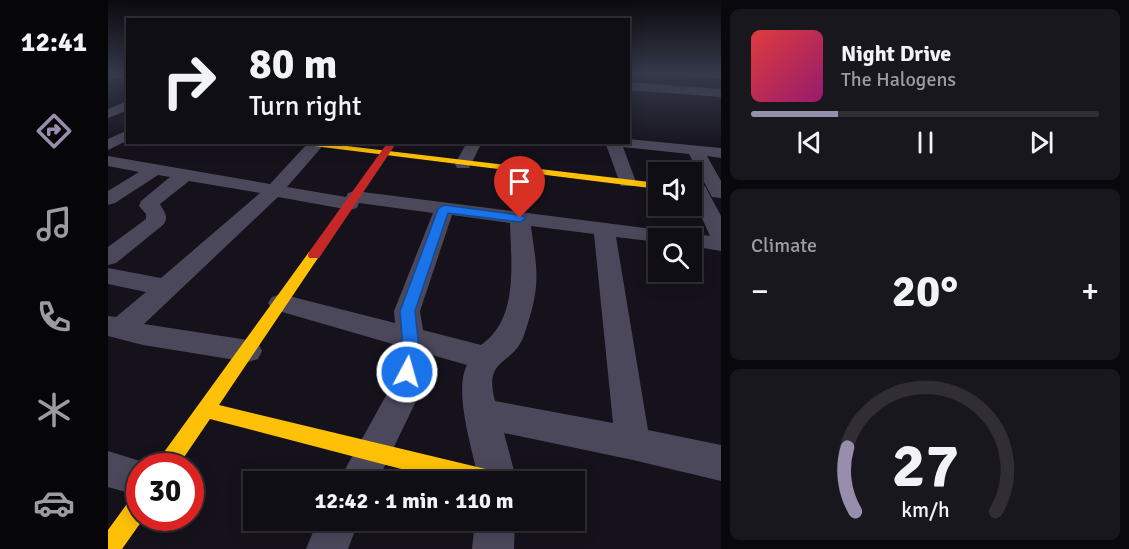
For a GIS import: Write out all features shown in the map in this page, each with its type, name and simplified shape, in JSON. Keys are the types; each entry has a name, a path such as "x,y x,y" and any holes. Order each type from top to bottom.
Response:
{"street":[{"path":"108,114 123,100"},
{"path":"108,122 126,124"},
{"path":"108,145 126,135"},
{"path":"175,453 392,144"},
{"path":"463,164 474,144"},
{"path":"615,144 627,182"},
{"path":"630,144 721,153"},
{"path":"115,327 167,288 275,190 308,145 648,185"},
{"path":"694,150 720,193"},
{"path":"108,161 275,190 648,234"},
{"path":"108,199 154,169"},
{"path":"108,258 156,221 156,213 149,206 151,201 186,174"},
{"path":"702,191 720,193"},
{"path":"702,203 721,237"},
{"path":"363,471 403,395 411,349 407,311 444,209"},
{"path":"494,471 478,396 477,375 485,358 510,336 524,286 520,218"},
{"path":"604,229 633,443"},
{"path":"702,241 721,244"},
{"path":"113,282 167,288"},
{"path":"281,303 485,358"},
{"path":"115,327 248,351"},
{"path":"206,410 451,471"},
{"path":"483,414 633,443 721,463"},
{"path":"108,469 126,474"},
{"path":"108,549 126,524"},
{"path":"327,549 334,531"},
{"path":"493,549 494,531"}],"traffic: slow":[{"path":"303,144 648,185"},
{"path":"175,453 314,255"},
{"path":"206,410 450,471"},
{"path":"108,549 126,524"}],"traffic: jam":[{"path":"314,255 392,144"}],"route":[{"path":"407,372 411,349 407,311 444,209 520,218"}]}
